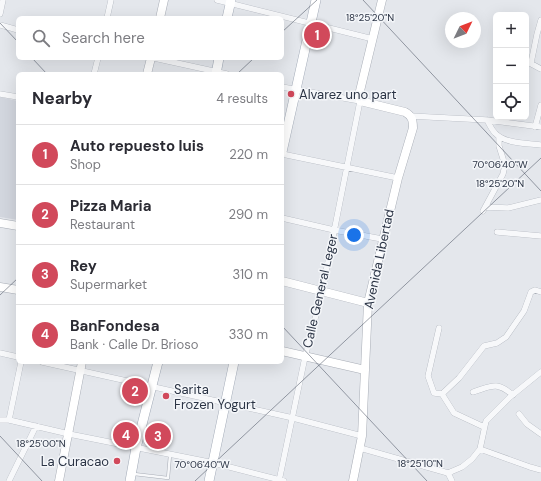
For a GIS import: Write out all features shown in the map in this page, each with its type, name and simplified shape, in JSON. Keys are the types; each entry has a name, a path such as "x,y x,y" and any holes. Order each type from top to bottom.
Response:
{"main road":[{"path":"160,16 164,0"},
{"path":"284,144 316,0"},
{"path":"382,0 359,96 360,101 405,112 410,116"},
{"path":"227,16 231,1"},
{"path":"148,72 152,60"},
{"path":"216,72 219,60"},
{"name":"Avenida Libertad","path":"354,480 362,436 368,303 382,239 413,128 413,121 410,116"},
{"path":"0,223 16,226"},
{"path":"284,282 368,303"},
{"path":"0,287 16,290"},
{"path":"284,352 365,370"},
{"path":"59,481 82,364"},
{"path":"131,477 136,448 158,364"},
{"path":"209,481 234,364"}],"street":[{"path":"0,14 3,0"},
{"path":"107,16 111,0"},
{"path":"216,0 231,1 373,39"},
{"path":"529,59 541,20"},
{"path":"0,26 16,30"},
{"path":"94,72 98,60"},
{"path":"161,60 212,72"},
{"path":"529,63 541,69"},
{"path":"284,88 296,91 360,101"},
{"path":"0,94 16,98"},
{"name":"Calle General Leger","path":"280,481 305,357 322,292 360,101"},
{"path":"410,116 487,120 538,127 541,105"},
{"path":"487,120 494,132 499,137 541,145"},
{"path":"499,137 499,146 505,165 503,174 484,209 508,208 541,200"},
{"path":"284,153 398,178"},
{"path":"284,218 382,239"},
{"path":"497,232 541,236"},
{"path":"442,394 459,378 484,346 496,343 506,337 524,311 531,292 535,290 541,292"},
{"path":"439,328 428,376 434,393 442,394"},
{"path":"0,353 16,356"},
{"path":"9,420 21,364"},
{"path":"50,364 293,418 362,436"},
{"path":"360,448 448,472 462,467 472,459 480,449 486,421 513,395 541,372"},
{"path":"472,392 495,385 504,388 513,395"},
{"path":"442,394 454,413 484,427"},
{"path":"519,414 528,424 541,434"},
{"path":"0,420 9,420 69,434 214,463 280,481"},
{"path":"8,481 36,426"},
{"path":"480,449 541,470"},
{"path":"448,472 452,481"}],"lane":[{"path":"131,477 168,478 170,455"}],"shaded area":[{"path":"0,97 16,101 16,220 0,217"}],"place":[{"name":"Auto repuesto luis","path":"317,35"},
{"name":"Alvarez uno part","path":"291,94"},
{"name":"Pizza Maria","path":"135,391"},
{"name":"Sarita Frozen Yogurt","path":"166,396"},
{"name":"BanFondesa","path":"126,435"},
{"name":"Rey","path":"158,436"},
{"name":"La Curacao","path":"117,461"}]}
